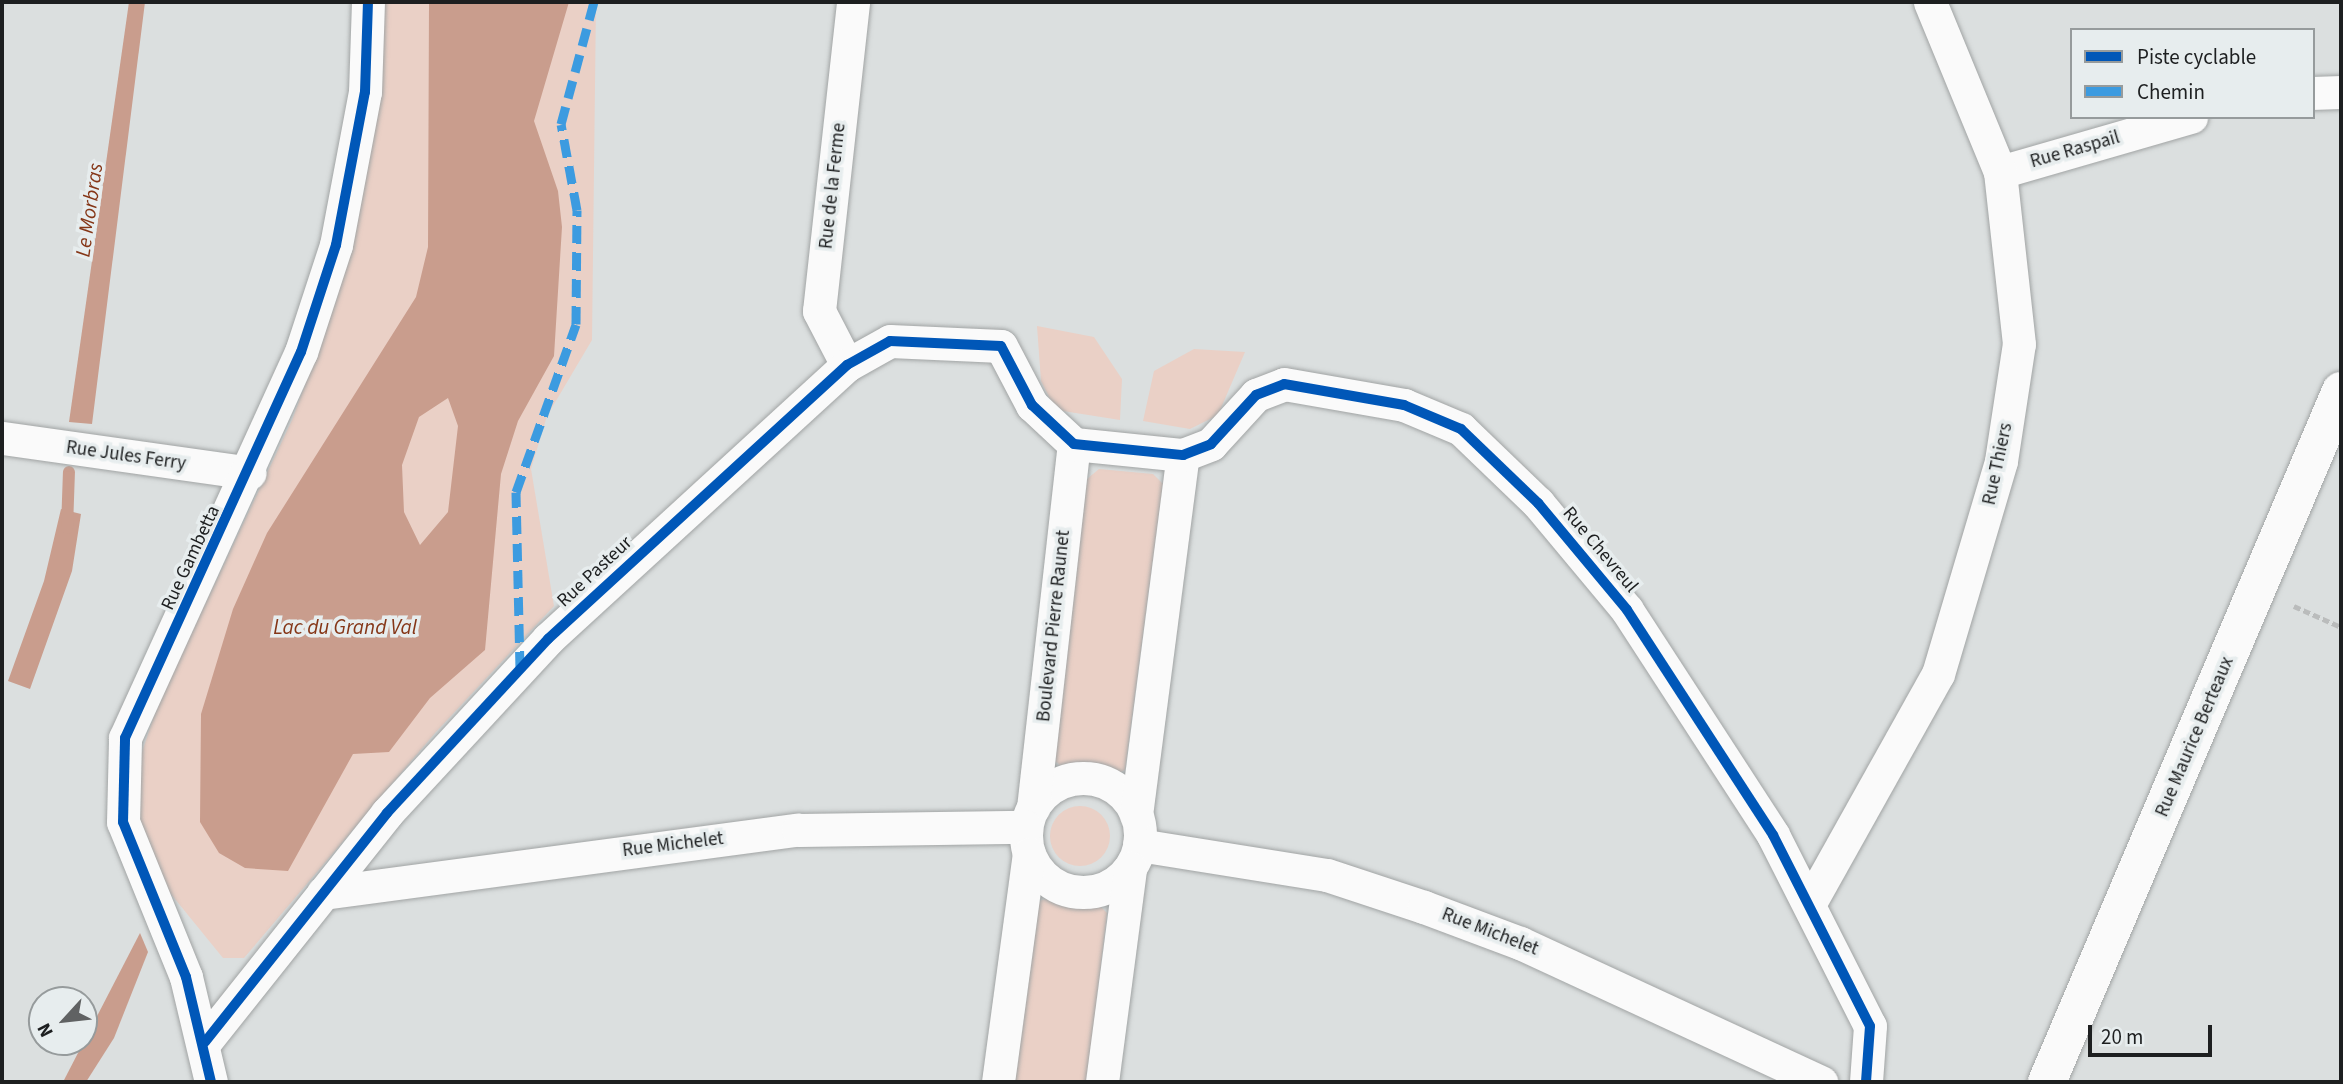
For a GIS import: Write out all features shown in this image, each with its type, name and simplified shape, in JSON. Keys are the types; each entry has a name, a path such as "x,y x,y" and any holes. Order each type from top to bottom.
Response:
{"street":[{"name":"Rue Gambetta","path":"211,1082 205,1042 186,976 123,822 125,738 250,473 336,245 365,92 368,2"},
{"name":"Rue de la Ferme","path":"847,365 819,311 853,2"},
{"name":"Rue Thiers","path":"1811,901 1938,674 1977,554 2001,461 2019,344 2000,172 1930,2"},
{"path":"2315,93 2341,92"},
{"name":"Rue Raspail","path":"2000,172 2184,119"},
{"name":"Rue Pasteur","path":"205,1042 387,813 548,639 847,365 890,341 1000,346 1032,405 1050,428 1074,444"},
{"name":"Rue Chevreul","path":"1184,454 1211,444 1256,395 1284,384 1404,405 1461,429 1538,503 1627,610 1811,901 1870,1026 1866,1082"},
{"name":"Rue Maurice Berteaux","path":"2048,1082 2341,391"},
{"name":"Rue Jules Ferry","path":"2,438 250,473"},
{"path":"1074,444 1184,454 1102,1082"},
{"name":"Boulevard Pierre Raunet","path":"998,1082 1074,444"},
{"path":"1077,778 1113,786 1135,842 1118,880 1084,892 1051,882 1029,830 1052,788 1077,778"},
{"name":"Rue Michelet","path":"323,893 798,830 1029,830"},
{"name":"Rue Michelet","path":"1135,842 1327,876 1424,907 1520,943 1821,1082"}],"path":[{"path":"2258,590 2341,627"}],"shaded area":[{"path":"384,2 596,2 592,340 547,416 531,469 554,606 436,732 244,958 223,958 166,888 136,820 139,761 158,704 292,420 337,298 362,195"},
{"path":"1037,326 1094,337 1122,379 1120,420 1063,411 1052,403 1041,381"},
{"path":"1194,349 1245,352 1218,415 1190,429 1143,421 1154,371"},
{"path":"1099,469 1153,474 1163,484 1125,770 1115,775 1061,766 1052,758 1087,479"},
{"path":"1080,806 1097,811 1105,819 1110,836 1105,853 1097,861 1080,866 1063,861 1055,853 1050,836 1055,819 1063,811"},
{"path":"1046,899 1097,903 1107,913 1087,1082 1013,1082 1039,901"}],"water":[{"path":"129,2 145,2 92,424 69,422"},
{"name":"Lac du Grand Val","path":"429,2 569,2 534,121 558,191 562,227 554,356 518,421 501,474 485,650 430,698 389,752 353,754 288,871 245,868 219,853 200,822 201,714 233,609 267,533 416,297 428,247","holes":["448,398 458,426 448,512 420,545 404,512 402,465 419,417"]},
{"path":"61,509 81,514 72,571 30,689 8,681 44,581"},
{"path":"140,933 148,952 114,1038 86,1082 63,1082 76,1056 98,1056 98,1014"}],"waterway":[{"name":"Le Morbras","path":"67,528 69,472"}],"marked path":[{"path":"520,669 516,492 576,324 577,210 561,124 594,2"}],"cycle path":[{"path":"211,1082 186,977 123,822 125,738 301,352 336,245 365,92 368,2"},
{"path":"205,1042 387,813 548,639 847,365 890,341 1001,346 1032,405 1074,444 1183,455 1211,444 1256,395 1284,384 1404,405 1461,429 1538,503 1627,610 1773,835 1870,1026 1866,1082"}]}
